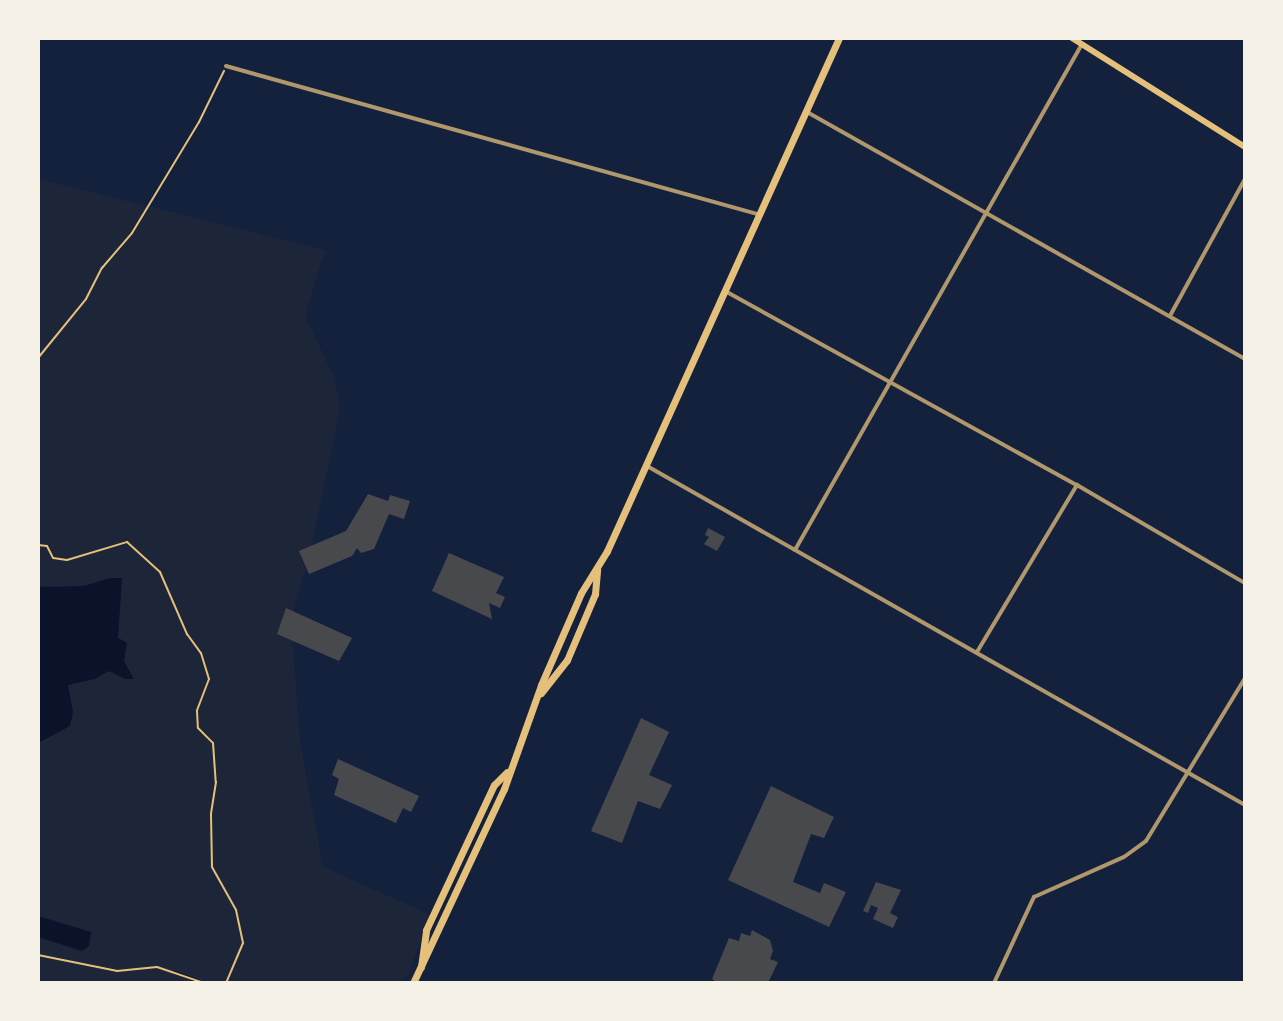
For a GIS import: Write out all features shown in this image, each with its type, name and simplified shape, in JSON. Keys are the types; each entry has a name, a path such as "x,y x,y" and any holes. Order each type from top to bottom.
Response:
{"main road":[{"path":"541,693 541,685 581,593 598,567 839,38"},
{"path":"1072,38 1245,147"},
{"path":"413,983 504,789 508,771 541,693 567,660 595,594 598,567"},
{"path":"421,969 426,930 494,785 508,771"}],"street":[{"path":"795,550 1082,44"},
{"path":"226,66 757,214"},
{"path":"805,111 1245,359"},
{"path":"1170,315 1245,179"},
{"path":"725,291 1077,485 1245,583"},
{"path":"645,465 1245,805"},
{"path":"977,652 1077,485"},
{"path":"994,983 1034,897 1140,847 1245,678"}],"path":[{"path":"38,358 86,299 102,268 132,233 199,122 226,66"},
{"path":"38,545 47,546 53,558 67,560 127,542 160,572 187,634 201,653 209,679 197,711 198,728 213,743 216,782 211,815 212,867 236,910 243,943 226,983"},
{"path":"38,955 117,971 157,967 204,983"}],"shaded area":[{"path":"38,179 325,250 305,316 335,379 340,409 310,554 294,607 292,634 300,742 323,867 431,915 407,977 398,983 38,983"},
{"path":"110,578 122,578 118,638 127,643 124,661 134,679 125,679 109,671 95,679 68,685 73,712 70,726 38,743 38,587 84,586"},
{"path":"38,916 91,932 89,946 82,951 38,937"}],"building":[{"path":"368,494 388,501 390,495 410,501 404,519 389,514 374,549 361,553 357,548 352,556 309,574 299,551 346,531"},
{"path":"708,528 725,537 717,551 704,544 709,537 705,535"},
{"path":"449,553 504,577 496,593 505,597 500,608 489,603 492,619 432,591"},
{"path":"286,608 352,638 339,661 277,634"},
{"path":"641,718 669,732 649,775 672,785 660,809 638,801 622,843 591,831"},
{"path":"338,759 419,796 411,812 403,808 396,823 334,795 339,779 332,775"},
{"path":"771,786 834,817 824,838 811,834 793,882 820,893 824,883 846,892 829,927 728,880"},
{"path":"876,882 901,890 890,913 898,917 893,928 873,919 878,908 871,905 868,913 863,911"},
{"path":"752,930 770,940 773,951 770,959 778,962 768,983 718,983 712,979 729,938 739,941 741,933 750,936"}],"waterway":[{"path":"174,972 197,980"}]}
